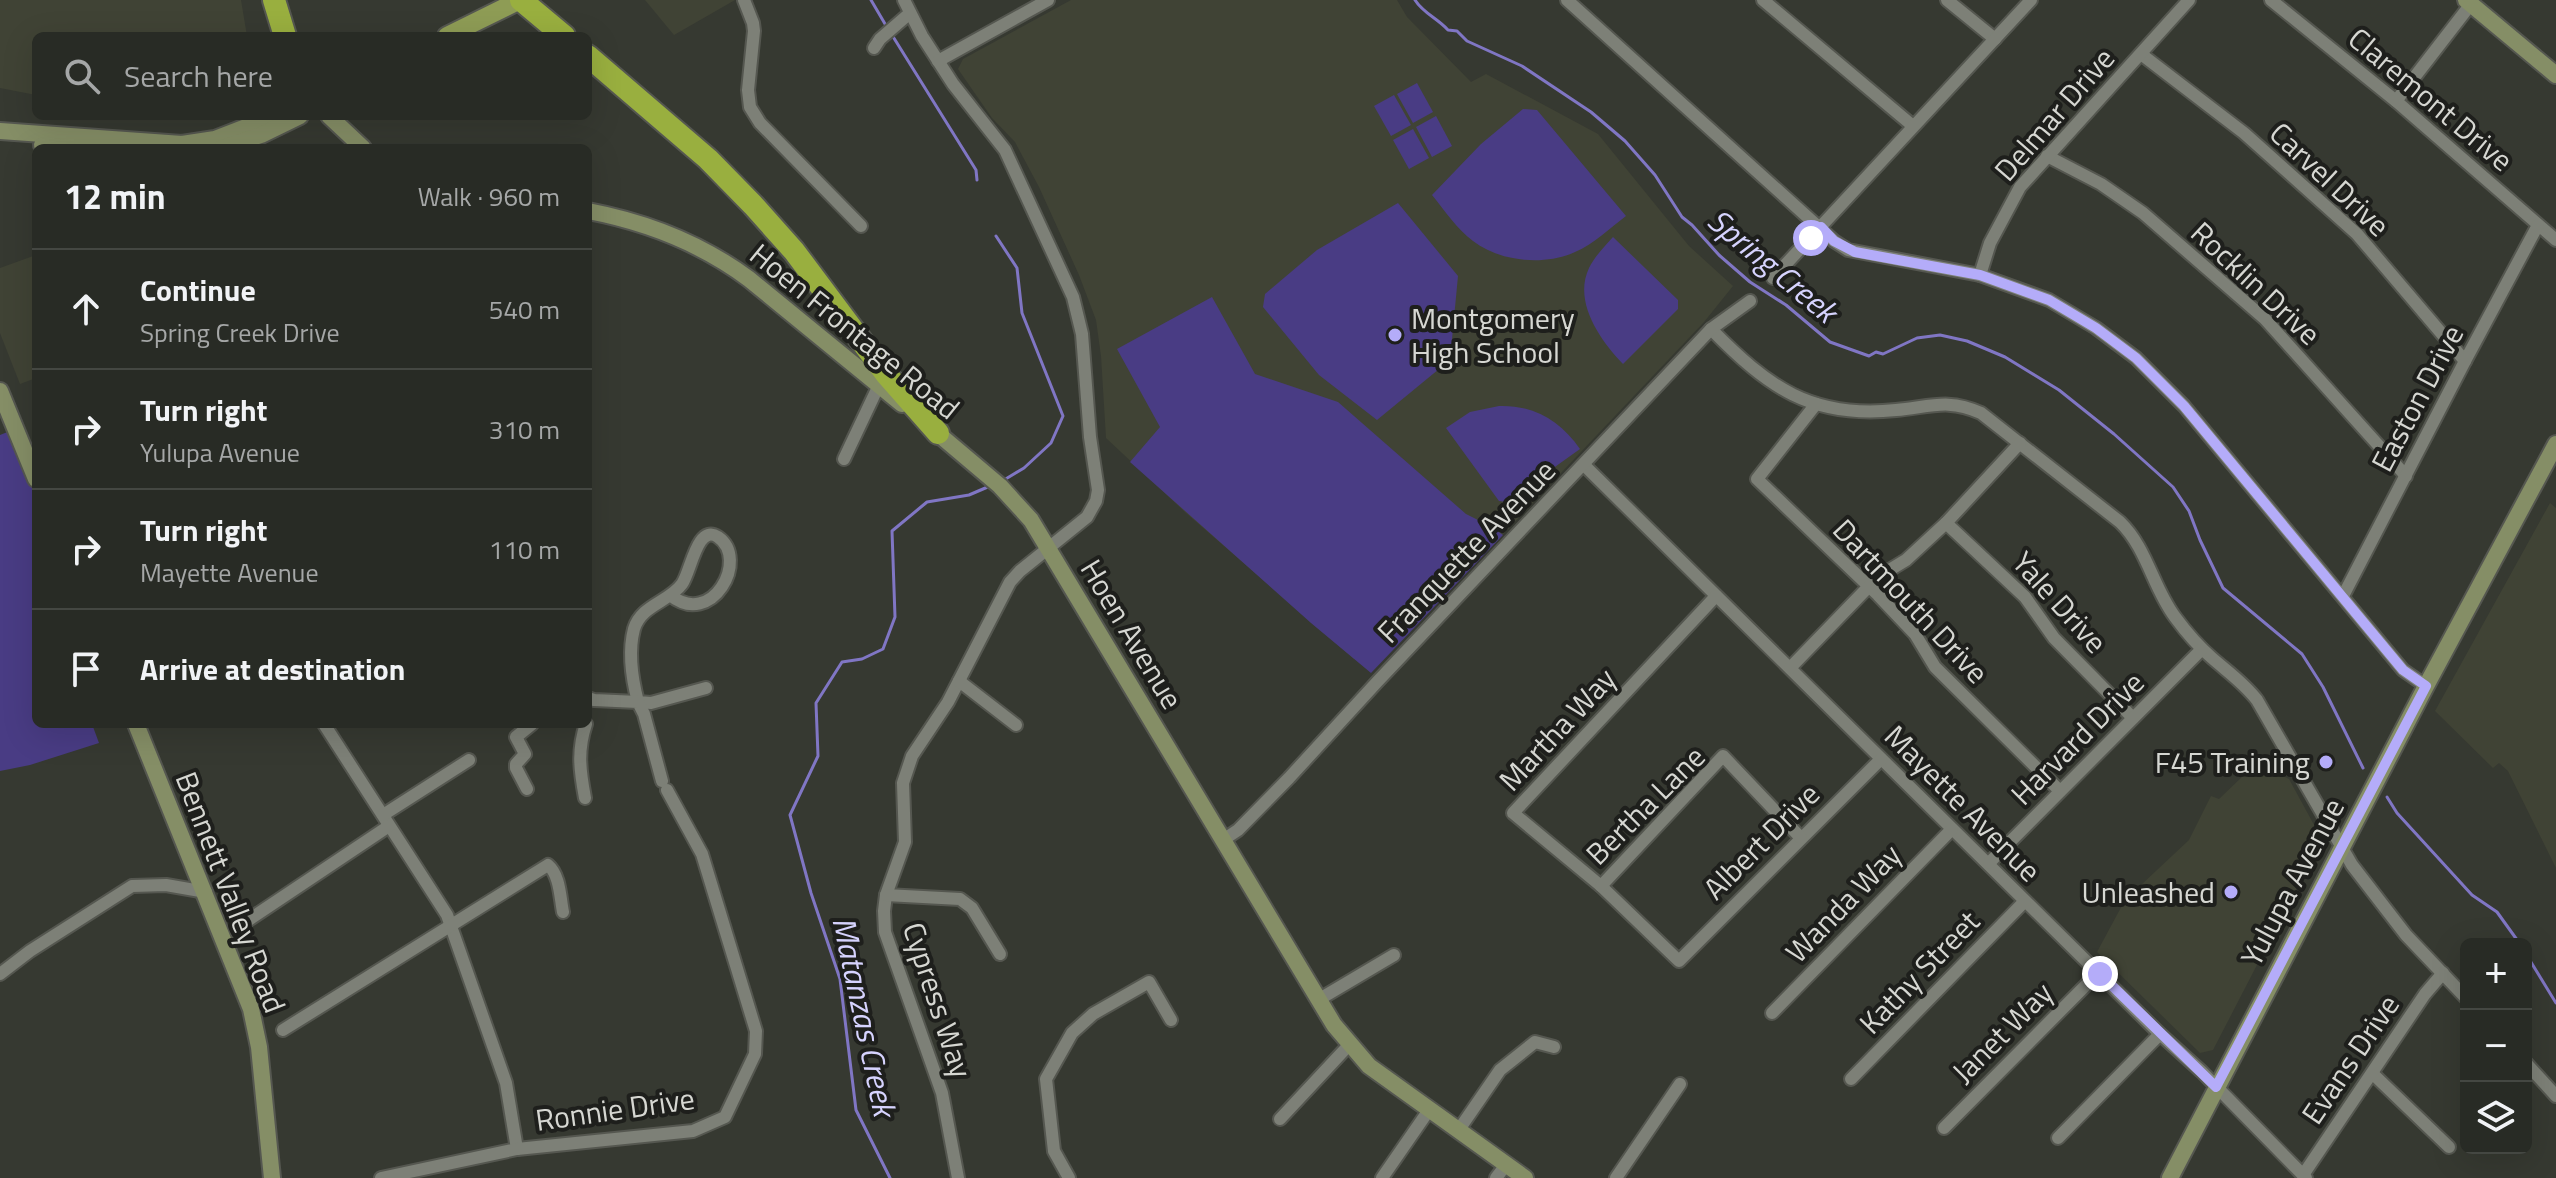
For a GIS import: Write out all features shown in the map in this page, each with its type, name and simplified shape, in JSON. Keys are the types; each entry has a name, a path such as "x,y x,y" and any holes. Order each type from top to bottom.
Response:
{"highway":[{"path":"274,0 284,32"},
{"path":"521,0 559,31"},
{"path":"592,59 708,159 766,219 807,268 886,374 938,433"}],"main road":[{"path":"455,32 521,0"}],"street":[{"path":"744,0 754,31 748,90 750,107 760,123 861,226"},
{"name":"Hoen Avenue","path":"904,0 938,61 967,103 999,139 1068,285 1081,324 1097,495 1087,517 1048,550 1318,1000 1349,1045 1369,1066 1458,1131 1501,1171 1525,1178"},
{"path":"938,61 1048,0"},
{"path":"1567,0 1834,241 1855,252 1980,275 2049,300 2096,328 2136,358 2184,406 2403,670 2426,686"},
{"path":"1763,0 1913,126"},
{"path":"1947,0 1995,39"},
{"path":"1773,278 2031,0"},
{"name":"Delmar Drive","path":"1980,275 1990,243 2020,187 2189,0"},
{"name":"Claremont Drive","path":"2271,0 2396,101 2556,240"},
{"path":"2396,101 2469,2 2556,75"},
{"path":"877,43 910,13"},
{"name":"Carvel Drive","path":"2141,54 2244,133 2357,234 2465,361"},
{"path":"0,131 182,144 215,139 264,120"},
{"path":"234,144 292,120"},
{"path":"333,120 359,144"},
{"path":"0,142 32,145"},
{"name":"Rocklin Drive","path":"2047,156 2101,184 2143,213 2265,319 2406,476"},
{"name":"Hoen Frontage Road","path":"592,212 628,220 667,234 727,263 749,279 983,470 1031,520 1048,550"},
{"name":"Easton Drive","path":"2343,596 2538,225"},
{"name":"Franquette Avenue","path":"1223,840 1238,830 1289,778 1711,329 1750,301"},
{"path":"1711,329 1762,377 1816,404 1862,412 1945,402 1981,413 2126,527 2166,604 2202,649 2239,680 2257,700 2341,848 2406,935 2460,991"},
{"path":"844,459 879,385"},
{"path":"0,391 32,469"},
{"name":"Dartmouth Drive","path":"1816,404 1757,479 1915,634 1935,667 2060,791"},
{"path":"1790,668 1878,577 1906,560 1946,523 2020,443"},
{"name":"Yulupa Avenue","path":"2170,1178 2426,686 2556,444"},
{"name":"Mayette Avenue","path":"1584,465 2305,1177"},
{"name":"Yale Drive","path":"1946,523 2025,597 2054,638 2133,718"},
{"path":"713,535 724,543 730,574 722,588 707,600 693,605 678,602 670,595 682,584 702,538 713,535"},
{"name":"Cypress Way","path":"958,1178 938,1078 885,932 886,895 905,842 903,792 908,764 959,681 1010,582 1048,550"},
{"name":"Ronnie Drive","path":"381,1178 517,1149 693,1131 725,1117 755,1054 756,1031 702,854 665,786 633,685 631,649 635,626 658,600 670,595"},
{"name":"Martha Way","path":"1601,886 1513,813 1716,596"},
{"name":"Harvard Drive","path":"1989,863 2202,649"},
{"path":"959,681 1016,725"},
{"path":"592,699 651,703 706,688"},
{"name":"Bennett Valley Road","path":"138,728 251,1009 259,1047 272,1178"},
{"path":"327,728 452,925 506,1083 517,1149"},
{"path":"525,728 516,737 525,757 516,764 516,768 527,789"},
{"path":"585,728 579,761 585,798"},
{"name":"Bertha Lane","path":"1679,961 1601,886 1723,756 1801,838"},
{"name":"Albert Drive","path":"1679,961 1881,759"},
{"path":"241,925 469,760"},
{"name":"Wanda Way","path":"1772,1013 1952,829"},
{"path":"283,1030 548,865 557,879 563,912"},
{"path":"0,974 30,951 132,886 166,885 206,892"},
{"path":"886,895 960,899 972,908 1000,954"},
{"name":"Kathy Street","path":"1851,1079 2025,901"},
{"path":"1318,1000 1394,955"},
{"name":"Janet Way","path":"1944,1128 2098,973"},
{"name":"Evans Drive","path":"2305,1177 2425,994 2443,973"},
{"path":"1069,1178 1054,1151 1046,1079 1072,1033 1093,1014 1149,982 1171,1020"},
{"path":"2058,1138 2160,1034"},
{"path":"1458,1131 1500,1070 1535,1042 1554,1047"},
{"path":"1280,1119 1349,1045"},
{"path":"2532,1070 2556,1096"},
{"path":"2373,1074 2449,1147"},
{"path":"1616,1178 1680,1084"},
{"path":"1382,1178 1429,1110"}],"shaded area":[{"path":"0,0 241,0 246,32 32,32 32,94 0,88"},
{"path":"645,0 735,0 674,35"},
{"name":"Montgomery High School","path":"1071,0 1397,0 1407,17 1471,82 1486,74 1598,134 1689,246 1733,286 1704,322 1453,587 1354,659 1186,513 1106,438 1096,320 1079,275 1015,142 992,118 958,69 963,59"},
{"path":"1417,83 1433,112 1413,123 1397,94"},
{"path":"1394,95 1411,125 1391,136 1374,106"},
{"path":"1523,109 1537,110 1626,216 1589,245 1550,259 1523,260 1484,248 1451,220 1432,195 1481,144"},
{"path":"1436,116 1452,146 1432,157 1416,127"},
{"path":"1413,129 1429,158 1409,169 1393,140"},
{"path":"1398,203 1458,276 1450,360 1377,420 1319,375 1263,307 1265,294 1317,250"},
{"path":"1613,237 1678,300 1678,309 1623,364 1591,320 1584,294 1589,268"},
{"path":"32,256 32,380 20,384 0,333 0,268"},
{"path":"1212,297 1255,374 1338,402 1466,514 1503,535 1371,673 1130,462 1160,427 1117,349"},
{"path":"1499,406 1524,408 1546,417 1564,430 1580,449 1506,502 1499,501 1446,428 1470,412"},
{"path":"10,431 32,484 32,728 93,728 99,743 0,771 0,435"},
{"path":"2550,503 2556,508 2556,868 2508,771 2499,763 2493,768 2435,711"},
{"path":"2268,768 2289,779 2319,834 2320,843 2213,1050 2200,1053 2097,952 2125,900 2189,840 2211,796 2219,799 2244,775"}],"waterway":[{"name":"Matanzas Creek","path":"871,0 888,29"},
{"name":"Spring Creek","path":"1415,0 1448,30 1457,31 1467,41 1522,66 1591,112 1625,141 1655,175 1682,217 1719,255 1830,342 1869,356 1876,352 1883,354 1917,338 1940,335 1967,341 2005,357 2059,390 2114,434 2173,487 2189,511 2223,588 2302,654 2323,687 2363,768"},
{"name":"Matanzas Creek","path":"892,35 976,170 977,180"},
{"name":"Matanzas Creek","path":"996,236 1017,268 1022,313 1063,416 1051,443 1024,468 1004,480"},
{"name":"Matanzas Creek","path":"890,1178 856,1110 840,979 811,893 790,815 818,756 816,703 842,662 862,659 883,649 895,617 892,531 927,502 969,495 990,486"},
{"name":"Spring Creek","path":"2387,797 2397,813 2472,895 2497,912 2516,938"},
{"name":"Spring Creek","path":"2532,964 2556,1003"}],"place":[{"name":"Montgomery High School","path":"1395,335"},
{"name":"F45 Training","path":"2326,762"},
{"name":"Unleashed","path":"2231,892"}],"route":[{"path":"1811,238 1821,227 1848,250 1980,275 2049,300 2096,328 2136,358 2184,406 2403,670 2426,686 2216,1087 2100,974"}]}
